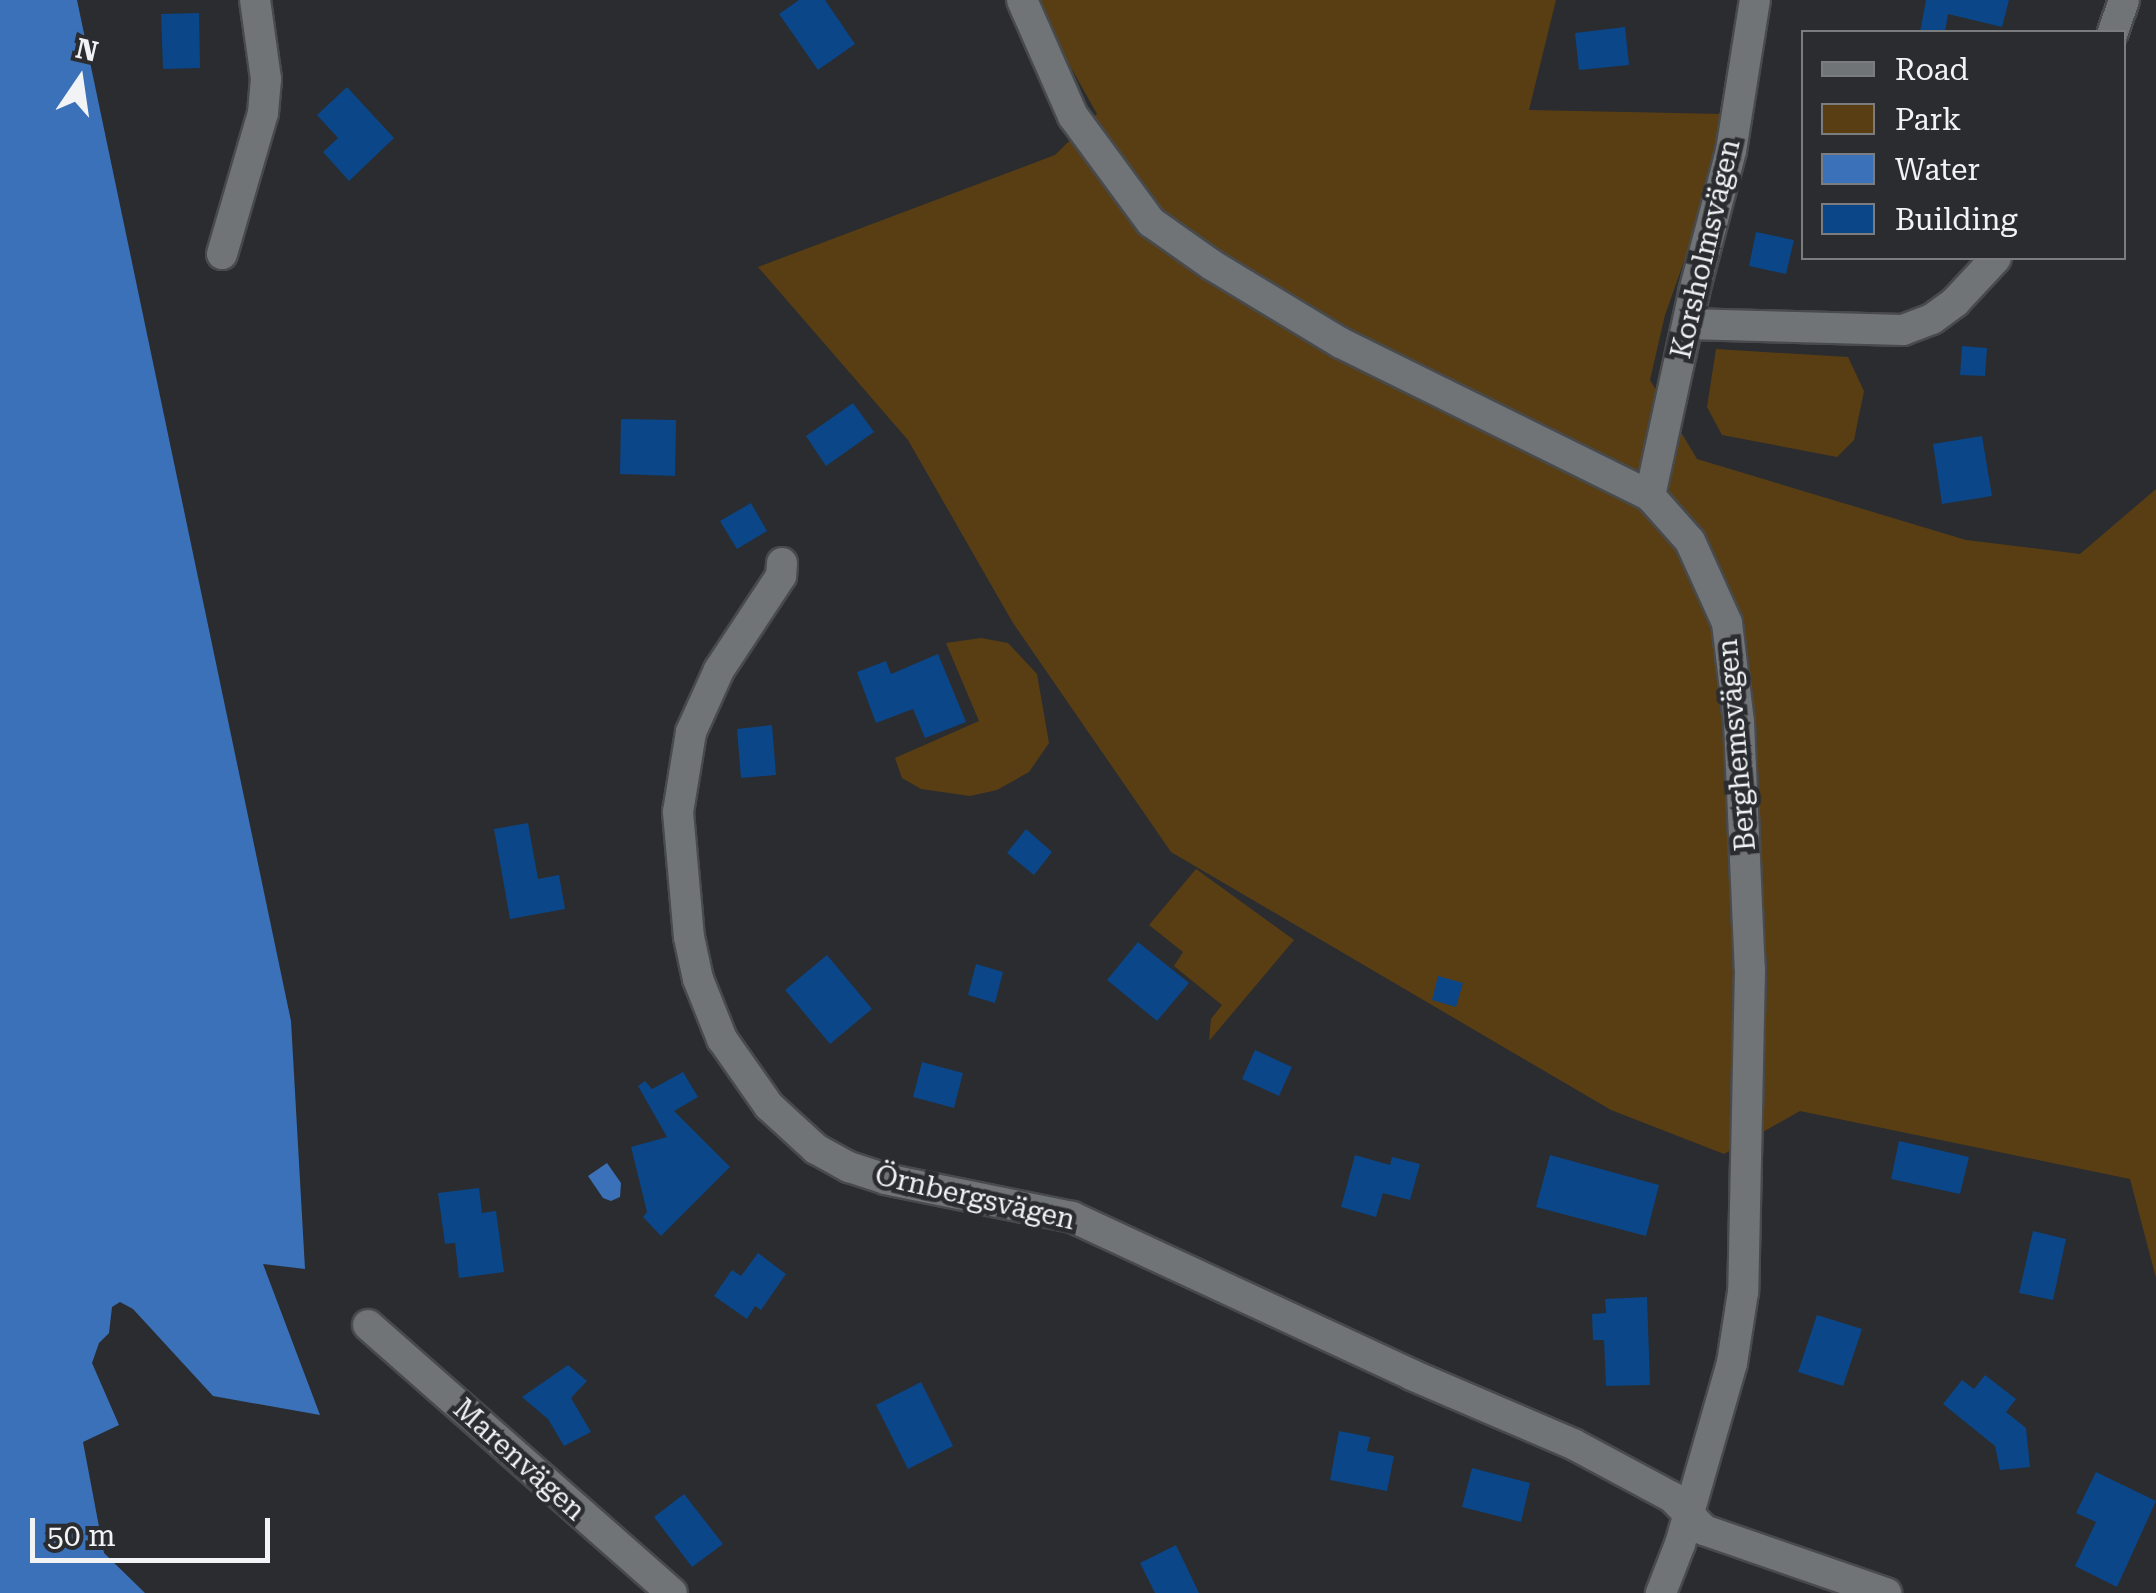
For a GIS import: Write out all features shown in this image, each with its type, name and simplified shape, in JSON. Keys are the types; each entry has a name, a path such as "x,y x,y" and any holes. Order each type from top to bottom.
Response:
{"street":[{"path":"222,254 264,113 266,79 255,0"},
{"name":"Berghemsvägen","path":"1022,0 1073,116 1151,222 1212,265 1341,343 1650,496 1690,541 1727,622 1740,722 1748,868 1744,1292 1732,1364 1661,1593"},
{"name":"Korsholmsvägen","path":"1650,496 1731,151 1755,0"},
{"path":"2114,30 2124,0"},
{"path":"1688,324 1902,330 1932,318 1955,302 1994,260"},
{"name":"Örnbergsvägen","path":"782,564 781,576 719,670 691,732 678,812 688,937 698,978 722,1039 769,1106 816,1149 849,1167 918,1186 1072,1217 1412,1375 1573,1444 1672,1496 1686,1514 1719,1536 1886,1593"},
{"name":"Marenvägen","path":"368,1325 672,1593"}],"green space":[{"path":"1039,0 1556,0 1529,110 1724,114 1717,168 1665,315 1650,380 1697,459 1966,540 2080,554 2156,489 2156,1278 2130,1179 1800,1111 1724,1154 1611,1110 1171,852 1013,623 908,440 758,267 1055,155 1097,114 1041,14"},
{"path":"1716,349 1848,357 1864,391 1854,440 1837,457 1722,435 1707,407"},
{"path":"981,638 1008,643 1037,674 1049,743 1029,772 997,790 970,796 921,789 902,778 895,758 979,721 946,643"},
{"path":"1196,869 1294,940 1209,1041 1211,1019 1222,1005 1174,966 1183,952 1149,925"}],"water":[{"path":"0,0 77,0 291,1021 305,1269 263,1264 320,1415 213,1396 133,1309 120,1302 112,1307 109,1333 99,1343 92,1363 119,1425 83,1442 104,1553 145,1593 0,1593"},
{"path":"607,1163 621,1183 620,1197 611,1201 603,1198 588,1176"}],"building":[{"path":"799,0 825,0 855,44 818,70 779,14"},
{"path":"1926,0 2009,0 2002,27 1948,14 1945,30 1920,30"},
{"path":"199,13 200,68 163,69 161,14"},
{"path":"1625,27 1629,65 1579,70 1575,33"},
{"path":"347,87 394,138 349,181 323,152 338,138 317,115"},
{"path":"1756,232 1794,240 1786,274 1749,266"},
{"path":"1962,346 1987,348 1985,376 1960,375"},
{"path":"853,403 874,432 826,466 806,436"},
{"path":"621,419 676,420 675,476 620,474"},
{"path":"1982,436 1992,496 1942,504 1933,444"},
{"path":"751,503 767,531 737,549 720,521"},
{"path":"938,654 966,722 925,738 913,709 876,723 857,672 886,661 891,674"},
{"path":"772,725 776,775 741,778 737,729"},
{"path":"528,823 538,879 559,875 565,909 510,919 494,829"},
{"path":"1026,829 1052,852 1034,875 1007,853"},
{"path":"1138,942 1189,983 1157,1021 1107,980"},
{"path":"827,955 872,1009 830,1044 785,990"},
{"path":"976,964 1003,972 995,1003 968,995"},
{"path":"1438,976 1463,983 1456,1007 1432,1000"},
{"path":"1255,1050 1292,1067 1279,1096 1242,1079"},
{"path":"922,1062 963,1073 954,1108 913,1097"},
{"path":"683,1072 698,1097 674,1111 730,1167 661,1236 643,1217 647,1212 631,1147 667,1137 638,1086 645,1081 652,1089"},
{"path":"1899,1141 1969,1157 1960,1194 1891,1179"},
{"path":"1355,1155 1390,1165 1392,1157 1420,1164 1410,1200 1383,1193 1376,1217 1341,1207"},
{"path":"1550,1155 1659,1185 1646,1236 1536,1207"},
{"path":"479,1188 482,1213 496,1211 504,1272 459,1278 455,1243 445,1244 438,1193"},
{"path":"2033,1231 2066,1239 2053,1300 2019,1293"},
{"path":"758,1253 786,1274 761,1310 755,1306 747,1319 714,1296 732,1270 741,1276"},
{"path":"1647,1297 1650,1385 1606,1386 1604,1340 1593,1340 1592,1314 1606,1313 1605,1299"},
{"path":"1817,1315 1862,1329 1843,1386 1798,1372"},
{"path":"568,1365 587,1381 571,1398 591,1432 564,1446 548,1419 522,1397"},
{"path":"1985,1375 2016,1399 2006,1412 2026,1428 2030,1467 2000,1470 1995,1446 1943,1404 1962,1380 1974,1389"},
{"path":"921,1382 953,1446 908,1469 876,1405"},
{"path":"1339,1431 1370,1437 1367,1451 1394,1456 1387,1491 1330,1480"},
{"path":"1472,1468 1530,1483 1521,1522 1462,1507"},
{"path":"2096,1472 2156,1501 2117,1587 2075,1566 2096,1522 2076,1513"},
{"path":"684,1494 723,1544 692,1567 654,1517"},
{"path":"1176,1545 1199,1593 1155,1593 1140,1563"}]}
